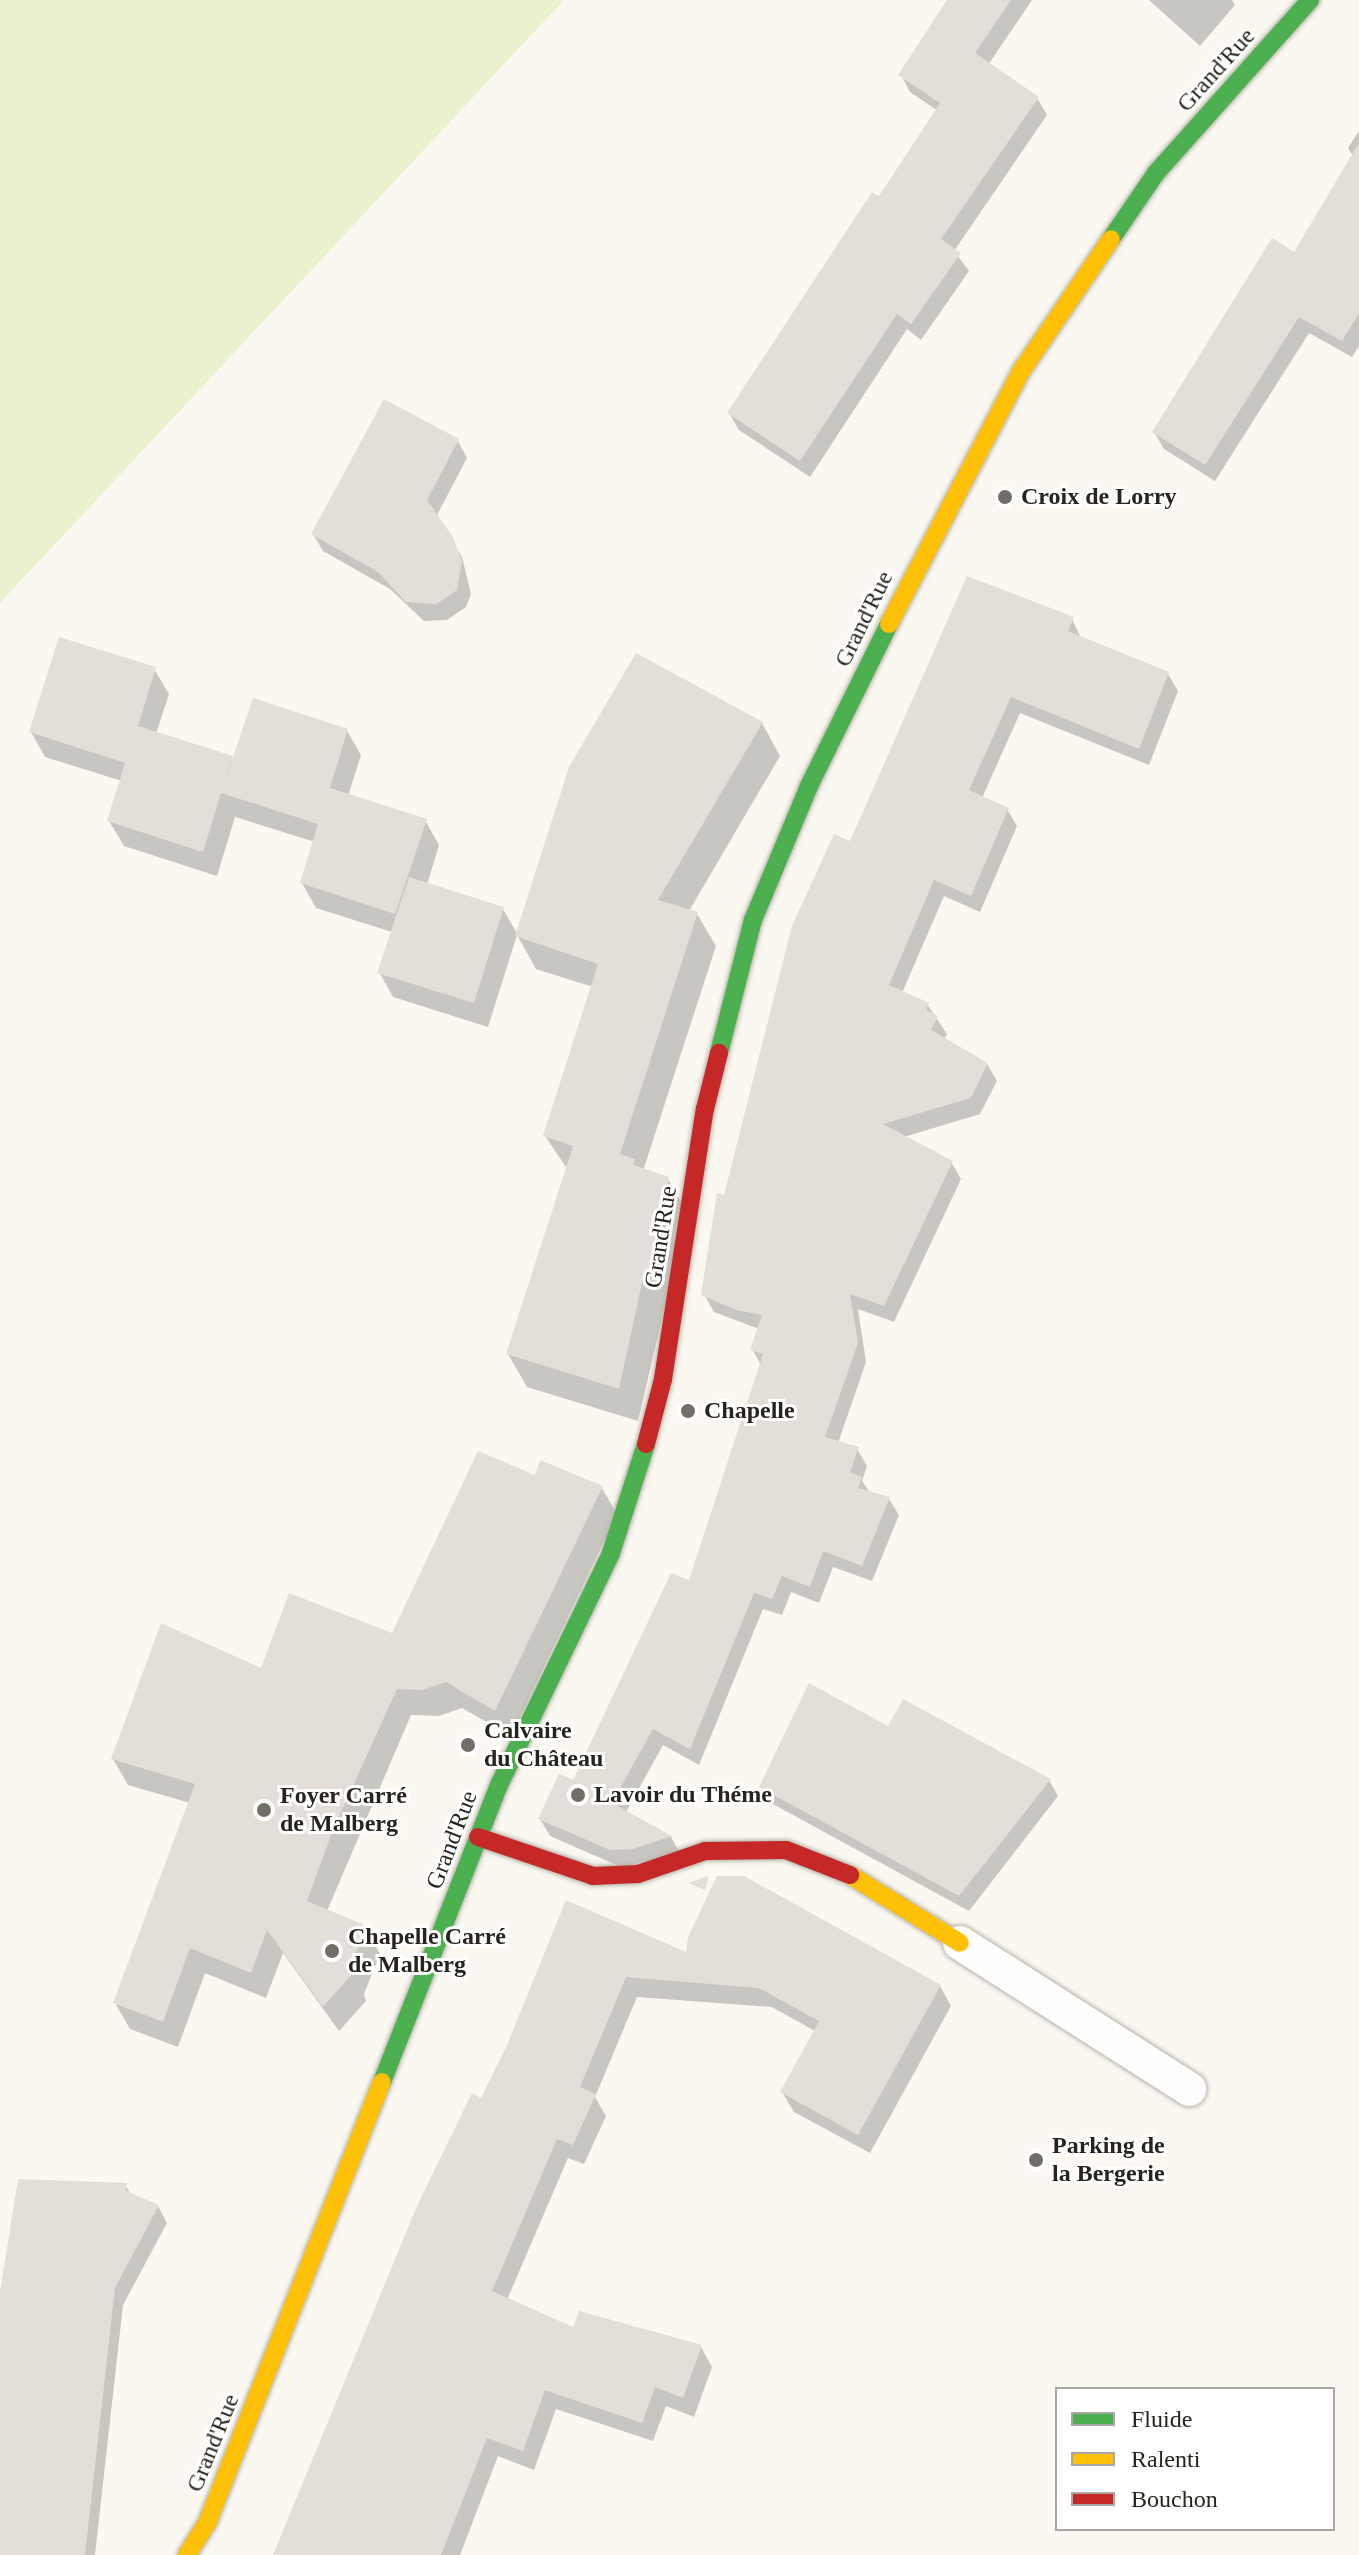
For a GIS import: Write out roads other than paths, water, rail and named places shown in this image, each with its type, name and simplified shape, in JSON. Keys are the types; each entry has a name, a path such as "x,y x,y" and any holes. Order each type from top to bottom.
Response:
{"street":[{"name":"Grand'Rue","path":"187,2555 208,2521 478,1837 632,1497 663,1379 709,1094 753,920 809,786 937,526 1022,370 1156,173 1310,0"},
{"path":"478,1837 593,1876 638,1874 705,1851 786,1850 859,1879 960,1943"}],"lane":[{"path":"960,1943 1189,2089"}],"place":[{"name":"Croix de Lorry","path":"1005,497"},
{"name":"Chapelle","path":"688,1411"},
{"name":"Calvaire du Château","path":"468,1745"},
{"name":"Lavoir du Théme","path":"578,1795"},
{"name":"Foyer Carré de Malberg","path":"264,1810"},
{"name":"Chapelle Carré de Malberg","path":"332,1951"},
{"name":"Parking de la Bergerie","path":"1036,2160"}]}
